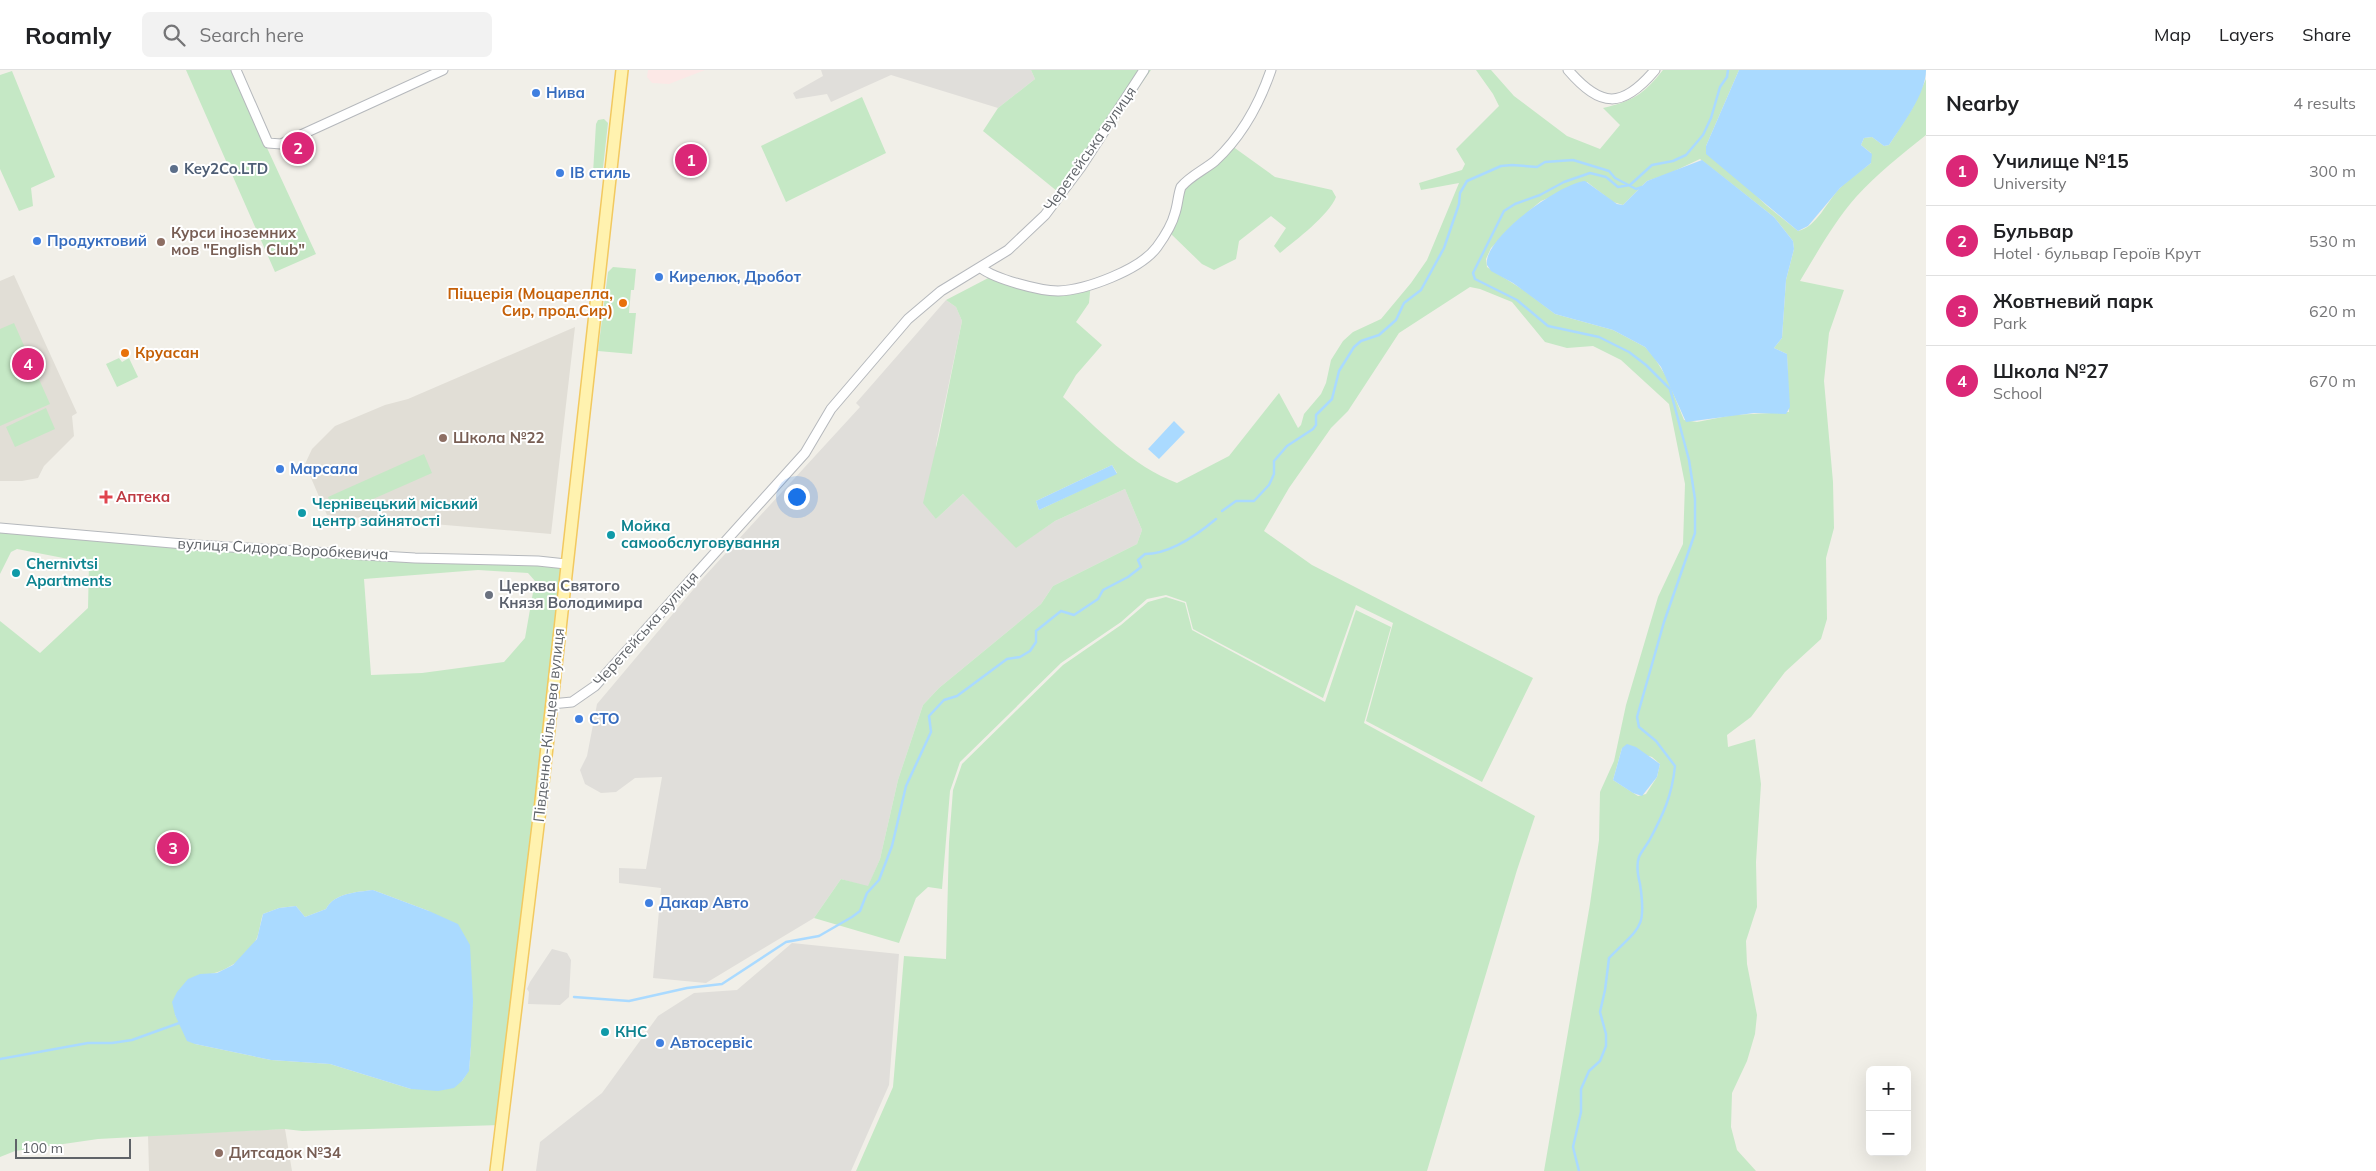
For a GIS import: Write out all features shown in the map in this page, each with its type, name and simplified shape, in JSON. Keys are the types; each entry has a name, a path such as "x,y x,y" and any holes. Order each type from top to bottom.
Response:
{"main road":[{"name":"Південно-Кільцева вулиця","path":"496,1171 551,704 622,70"}],"street":[{"path":"236,70 268,143 281,144 443,70"},
{"name":"Черетейська вулиця","path":"551,704 572,702 595,686 805,453 831,409 902,326 935,295 1008,250 1045,215 1081,167 1144,70"},
{"path":"981,268 994,275 1035,287 1061,291 1090,285 1140,262 1156,248 1168,230 1176,212 1181,187 1216,160 1244,128 1256,106 1271,70"},
{"path":"1568,70 1594,95 1612,99 1622,97 1636,90 1655,70"},
{"name":"вулиця Сидора Воробкевича","path":"0,528 195,545 415,558 538,561 566,564"}],"shaded area":[{"path":"648,70 705,70 669,84 652,83 647,77"},
{"path":"821,70 1031,70 1035,79 998,108 891,75 831,102 827,94 796,99 793,93 823,76"},
{"path":"14,275 77,413 72,416 74,436 44,466 38,478 22,481 0,481 0,281"},
{"path":"946,300 956,307 962,321 936,445 936,519 963,494 1016,547 1055,521 1125,489 1142,530 1137,544 1053,586 1041,604 939,688 923,705 898,780 880,859 868,887 841,879 814,918 706,983 653,978 661,888 619,883 619,868 646,869 662,777 635,778 616,792 601,793 585,784 580,770 587,756 597,704 703,578 860,407 856,403"},
{"name":"Школа №22","path":"575,327 551,534 327,515 305,464 312,449 335,426 385,405 408,399"},
{"path":"792,943 899,954 889,1085 851,1171 536,1171 540,1142 602,1093 658,1016 694,993 737,990"},
{"path":"552,949 567,953 571,960 569,997 560,1005 528,1004 529,992 527,989 530,982"},
{"name":"Дитсадок №34","path":"285,1129 292,1171 149,1171 148,1135"}],"green space":[{"path":"186,70 231,70 316,254 275,272"},
{"path":"1031,70 1151,70 1063,196 983,131 998,108 1035,79"},
{"path":"1476,70 1491,70 1514,96 1567,136 1600,149 1620,125 1603,108 1630,99 1644,91 1663,70 1739,70 1706,146 1766,205 1798,231 1805,229 1811,224 1835,193 1871,163 1871,153 1861,145 1864,138 1872,137 1884,146 1889,145 1912,109 1926,79 1926,135 1881,172 1856,197 1833,227 1800,281 1844,290 1829,333 1824,381 1833,482 1834,528 1826,558 1827,619 1821,639 1785,672 1751,717 1727,735 1728,747 1755,739 1761,784 1756,862 1757,907 1746,941 1747,964 1757,1015 1755,1034 1747,1061 1732,1093 1731,1127 1737,1150 1756,1171 1544,1171 1590,904 1599,840 1600,792 1614,761 1626,705 1658,597 1683,544 1685,484 1669,404 1621,360 1593,346 1567,348 1545,342 1512,302 1480,289 1470,287 1399,333 1348,411 1331,428 1289,488 1264,531 1312,565 1533,678 1482,782 1366,721 1393,623 1356,605 1323,698 1193,629 1186,602 1166,595 1147,599 1121,622 1061,663 960,762 950,791 942,889 928,887 916,898 899,943 814,918 841,879 868,886 880,859 898,780 923,705 939,688 1041,604 1053,586 1137,544 1142,530 1125,489 1055,521 1016,548 963,494 936,519 923,503 962,321 956,307 946,300 994,275 1046,290 1091,282 1089,303 1076,322 1102,345 1076,375 1063,397 1130,457 1161,476 1177,483 1229,456 1279,393 1298,428 1301,425 1304,414 1321,394 1326,383 1331,360 1343,341 1353,332 1381,319 1411,283 1427,260 1459,183 1421,190 1419,183 1462,170 1465,164 1456,149 1499,106","holes":["1700,159 1774,217 1793,241 1794,249 1786,280 1782,338 1774,348 1787,354 1789,412 1733,415 1697,422 1684,420 1667,378 1654,357 1645,347 1613,330 1555,314 1525,291 1487,267 1486,259 1491,248 1541,201 1587,182 1613,202 1623,205 1647,181 1668,174","1112,465 1117,473 1039,510 1036,501","1622,748 1652,757 1660,764 1657,777 1646,794 1638,796 1613,780"]},
{"path":"12,71 55,177 31,188 33,206 19,211 0,169 0,75"},
{"path":"862,97 886,153 786,202 761,146"},
{"path":"604,119 608,123 602,177 598,180 593,173 596,124 598,120"},
{"path":"1232,146 1275,177 1332,190 1336,197 1327,212 1280,253 1274,246 1286,228 1271,216 1239,241 1236,259 1214,270 1202,264 1171,234 1186,184"},
{"path":"613,267 636,269 634,290 631,290 629,313 636,313 632,354 598,351 608,272"},
{"path":"14,323 50,404 0,426 0,329"},
{"path":"119,358 122,362 129,358 138,377 117,387 106,364"},
{"path":"46,408 55,429 15,447 6,427"},
{"path":"424,454 432,473 355,507 351,498 332,507 328,497"},
{"path":"0,528 566,565 501,1125 302,1131 285,1129 98,1139 15,1151 0,1157 0,621 40,653 88,608 89,563 17,549 11,552 0,574","holes":["478,570 528,573 535,581 525,638 504,662 422,673 371,675 364,579","373,890 429,911 471,1046 469,1070 462,1081 411,1089 330,1064 271,1060 195,1044 175,1015 206,975 221,971 247,953 257,937 263,914 279,908 296,906 305,917 326,909 340,896"]},
{"path":"1166,597 1185,603 1192,630 1325,702 1356,610 1391,627 1364,723 1535,816 1517,870 1427,1171 856,1171 893,1087 904,956 946,959 949,842 953,790 962,764 1063,665 1121,625 1148,602"}],"water":[{"path":"1739,70 1926,70 1918,99 1889,145 1884,146 1872,137 1864,138 1861,145 1872,154 1871,163 1840,188 1808,226 1798,231 1706,154 1706,146"},
{"path":"1702,160 1774,217 1793,241 1794,249 1786,280 1782,338 1774,348 1787,354 1790,407 1786,414 1754,413 1686,422 1661,367 1645,347 1613,330 1555,314 1513,283 1491,271 1487,265 1489,254 1497,241 1509,228 1525,214 1558,191 1585,181 1617,204 1623,205 1647,181"},
{"path":"1174,421 1185,432 1159,459 1148,449"},
{"path":"1112,465 1117,474 1039,510 1036,501"},
{"path":"1627,744 1636,747 1660,764 1657,777 1642,796 1633,793 1613,780 1622,748"},
{"path":"373,890 458,924 470,945 473,1001 469,1071 454,1088 438,1091 411,1089 330,1064 271,1060 187,1041 175,1015 172,1002 177,992 188,979 200,974 217,973 233,965 257,939 263,914 279,908 296,906 305,917 326,909 340,896"}],"waterway":[{"path":"1579,1171 1573,1147 1581,1112 1581,1089 1589,1071 1600,1061 1606,1046 1606,1034 1600,1012 1609,958 1634,933 1641,919 1642,899 1638,860 1663,814 1674,777 1675,766 1656,741 1639,727 1637,717 1664,622 1695,533 1695,499 1689,460 1670,389 1646,365 1629,352 1599,337 1548,326 1517,300 1475,279 1473,273 1504,211 1515,204 1540,195 1564,182 1590,173 1606,177 1618,187 1630,185 1652,165 1673,161 1686,155 1703,135 1711,118 1720,87 1727,77 1728,70"},
{"path":"1222,511 1236,501 1254,501 1269,485 1274,474 1274,461 1287,446 1316,425 1316,415 1332,399 1339,371 1354,347 1361,341 1379,335 1396,320 1404,303 1421,290 1444,248 1459,204 1460,193 1467,181 1501,166 1537,167 1545,162 1573,160 1609,171 1615,178 1636,189 1642,187"},
{"path":"574,997 629,1001 687,988 722,984 786,942 819,936 852,917 860,911 867,893 879,880 892,846 906,786 931,732 929,716 944,700 957,696 1007,659 1020,657 1030,651 1036,642 1036,631 1061,611 1074,615 1098,599 1103,590 1128,577 1141,567 1138,560 1145,554 1164,551 1173,547 1192,537 1216,519"},
{"path":"0,1059 88,1043 112,1043 132,1040 182,1022"}],"place":[{"name":"Нива","path":"536,93"},
{"name":"Бульвар","path":"298,148"},
{"name":"Училище №15","path":"691,160"},
{"name":"Key2Co.LTD","path":"174,169"},
{"name":"ІВ стиль","path":"560,173"},
{"name":"Продуктовий","path":"37,241"},
{"name":"Курси іноземних мов \"English Club\"","path":"161,242"},
{"name":"Кирелюк, Дробот","path":"659,277"},
{"name":"Піццерія (Моцарелла, Сир, прод.Сир)","path":"623,303"},
{"name":"Круасан","path":"125,353"},
{"name":"Школа №27","path":"28,364"},
{"name":"Школа №22","path":"443,438"},
{"name":"Марсала","path":"280,469"},
{"name":"Аптека","path":"106,497"},
{"name":"Чернівецький міський центр зайнятості","path":"302,513"},
{"name":"Мойка самообслуговування","path":"611,535"},
{"name":"Chernivtsi Apartments","path":"16,573"},
{"name":"Церква Святого Князя Володимира","path":"489,595"},
{"name":"СТО","path":"579,719"},
{"name":"Жовтневий парк","path":"173,848"},
{"name":"Дакар Авто","path":"649,903"},
{"name":"КНС","path":"605,1032"},
{"name":"Автосервіс","path":"660,1043"},
{"name":"Дитсадок №34","path":"219,1153"}]}
